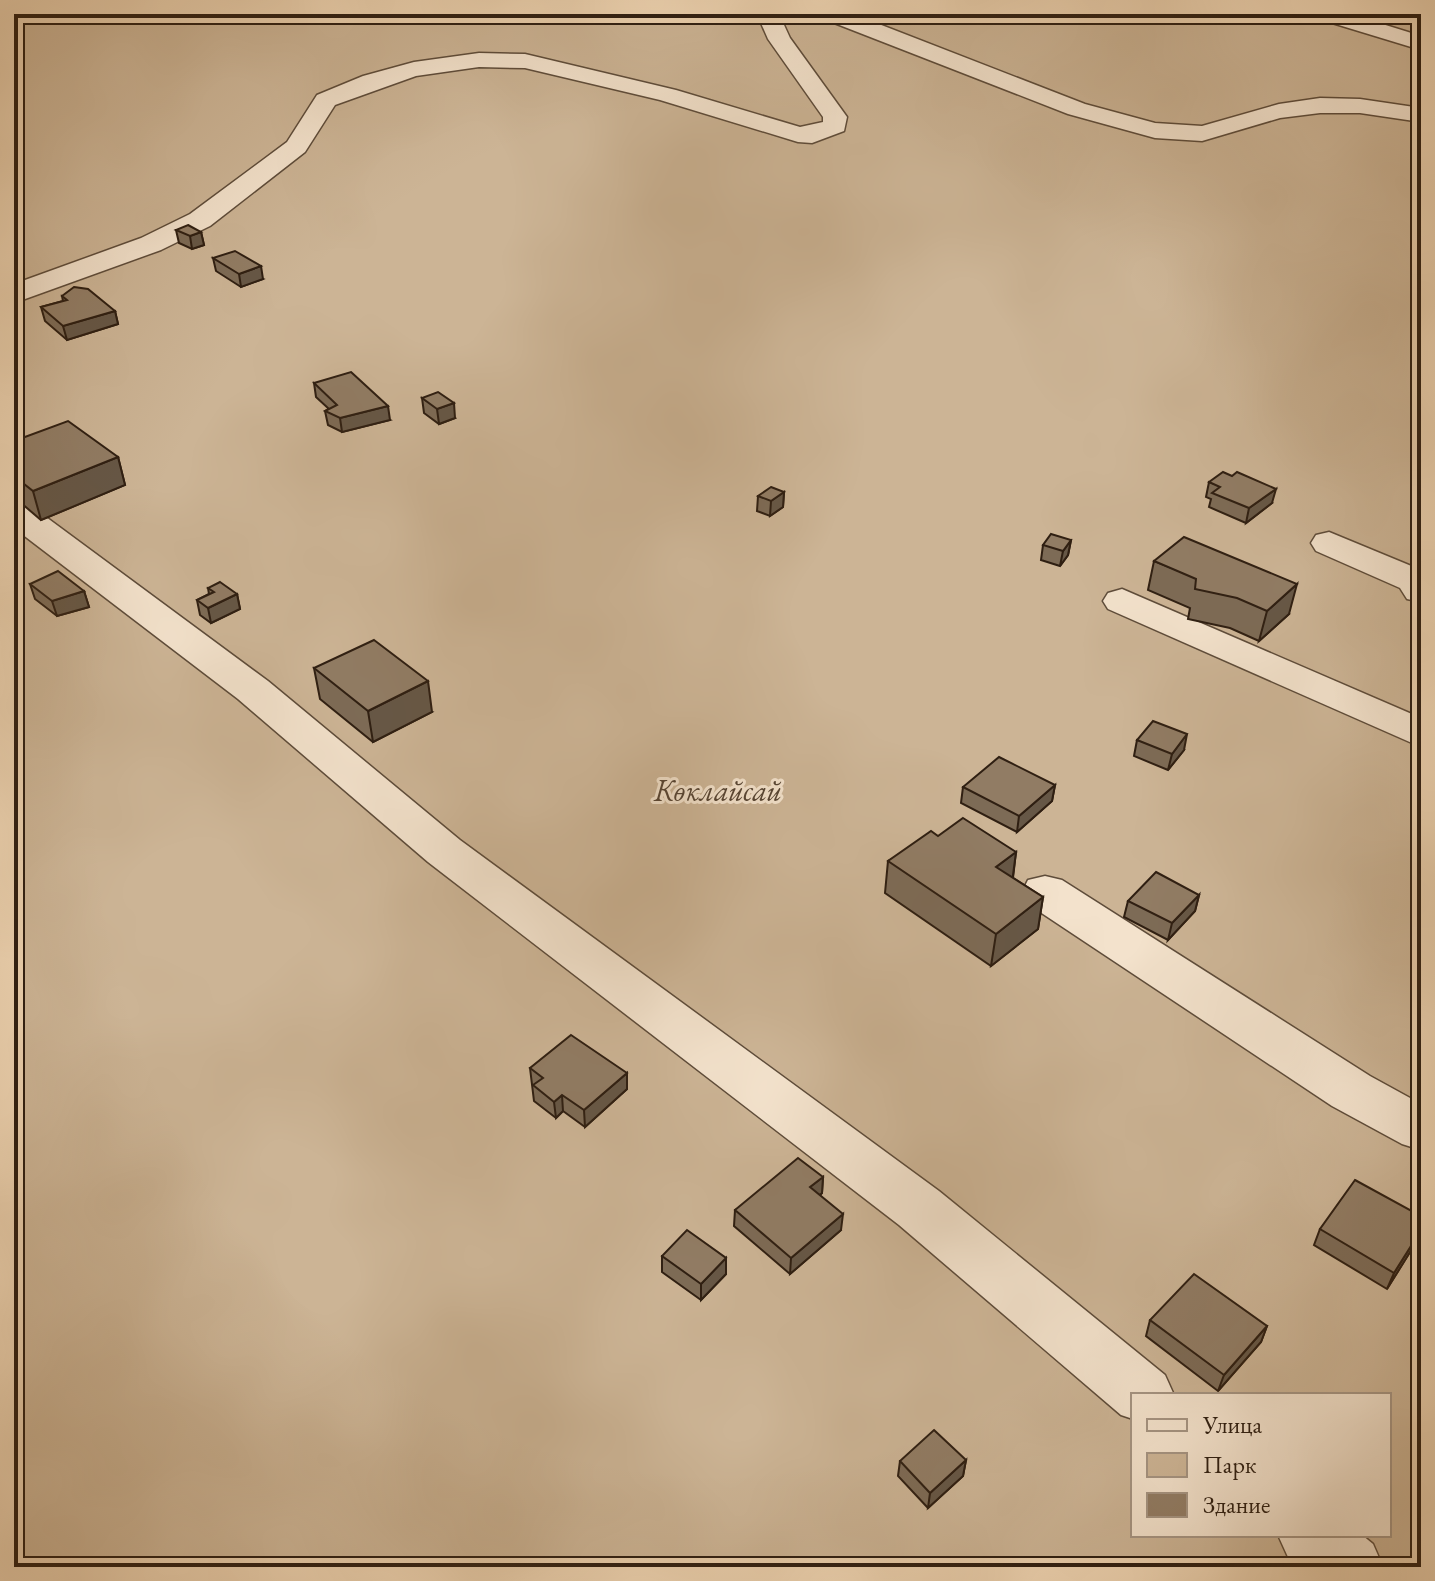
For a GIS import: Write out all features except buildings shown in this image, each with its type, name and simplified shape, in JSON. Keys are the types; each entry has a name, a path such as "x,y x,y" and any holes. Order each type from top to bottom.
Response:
{"street":[{"path":"14,294 151,244 200,220 296,147 326,100 371,81 414,69 479,60 525,61 641,88 798,134 829,131 835,126 835,117 779,39 768,14"},
{"path":"832,14 1062,105 1130,126 1187,135 1228,127 1259,116 1327,103 1377,106 1421,115"},
{"path":"1327,14 1421,43"},
{"path":"14,511 253,690 444,851 919,1208 1141,1393"},
{"path":"1329,543 1413,580 1421,591"},
{"path":"1122,601 1421,734"},
{"path":"1045,892 1351,1091 1421,1129"},
{"path":"1313,1537 1350,1567"}],"green space":[{"name":"Көклайсай","path":"14,14 1421,14 1421,1567 14,1567"}]}
